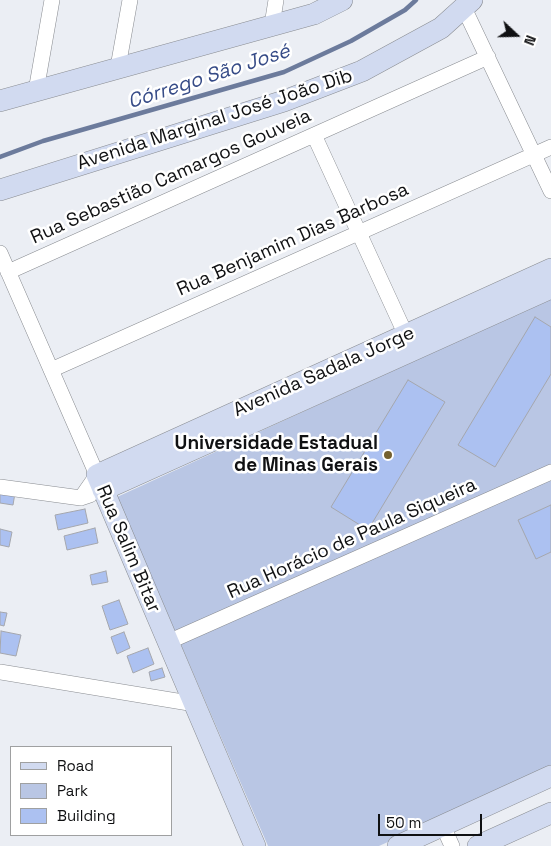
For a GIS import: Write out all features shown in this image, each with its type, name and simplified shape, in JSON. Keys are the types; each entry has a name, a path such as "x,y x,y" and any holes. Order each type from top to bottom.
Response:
{"street":[{"path":"36,91 52,0"},
{"path":"118,67 130,0"},
{"path":"272,25 276,0"},
{"path":"0,101 314,14 342,0"},
{"path":"468,4 488,57 551,191"},
{"name":"Avenida Marginal José João Dib","path":"0,190 284,101 362,71 441,28 468,4"},
{"name":"Rua Sebastião Camargos Gouveia","path":"8,272 488,57"},
{"path":"314,135 410,342"},
{"name":"Rua Benjamim Dias Barbosa","path":"51,370 551,147"},
{"name":"Rua Salim Bitar","path":"0,253 195,704 254,846"},
{"name":"Avenida Sadala Jorge","path":"100,483 410,342 551,270"},
{"name":"Avenida Sadala Jorge","path":"410,342 551,288"},
{"name":"Rua Horácio de Paula Siqueira","path":"168,642 551,472"},
{"path":"0,487 81,498 100,483"},
{"path":"0,672 195,704"},
{"path":"398,846 551,776"},
{"path":"478,846 551,813"},
{"path":"443,826 452,846"}],"green space":[{"path":"551,298 551,768 379,846 268,846 117,497"}],"building":[{"path":"535,317 551,327 551,374 495,467 458,445"},
{"name":"Universidade Estadual de Minas Gerais","path":"408,380 445,402 368,530 331,507"},
{"path":"0,491 15,493 13,505 0,503"},
{"path":"551,505 551,552 536,559 518,520"},
{"path":"85,509 88,523 58,530 55,515"},
{"path":"95,528 98,543 67,550 64,536"},
{"path":"0,529 12,532 9,547 0,545"},
{"path":"106,571 108,582 92,585 90,575"},
{"path":"119,600 128,624 110,630 102,606"},
{"path":"0,612 7,613 4,626 0,625"},
{"path":"1,631 21,635 16,656 0,653"},
{"path":"124,632 130,648 117,654 111,637"},
{"path":"148,648 154,664 133,673 127,656"},
{"path":"162,668 165,677 151,681 149,672"}],"waterway":[{"name":"Córrego São José","path":"0,157 43,141 284,72 351,41 405,10 416,0"}],"place":[{"name":"Universidade Estadual de Minas Gerais","path":"388,455"}]}
